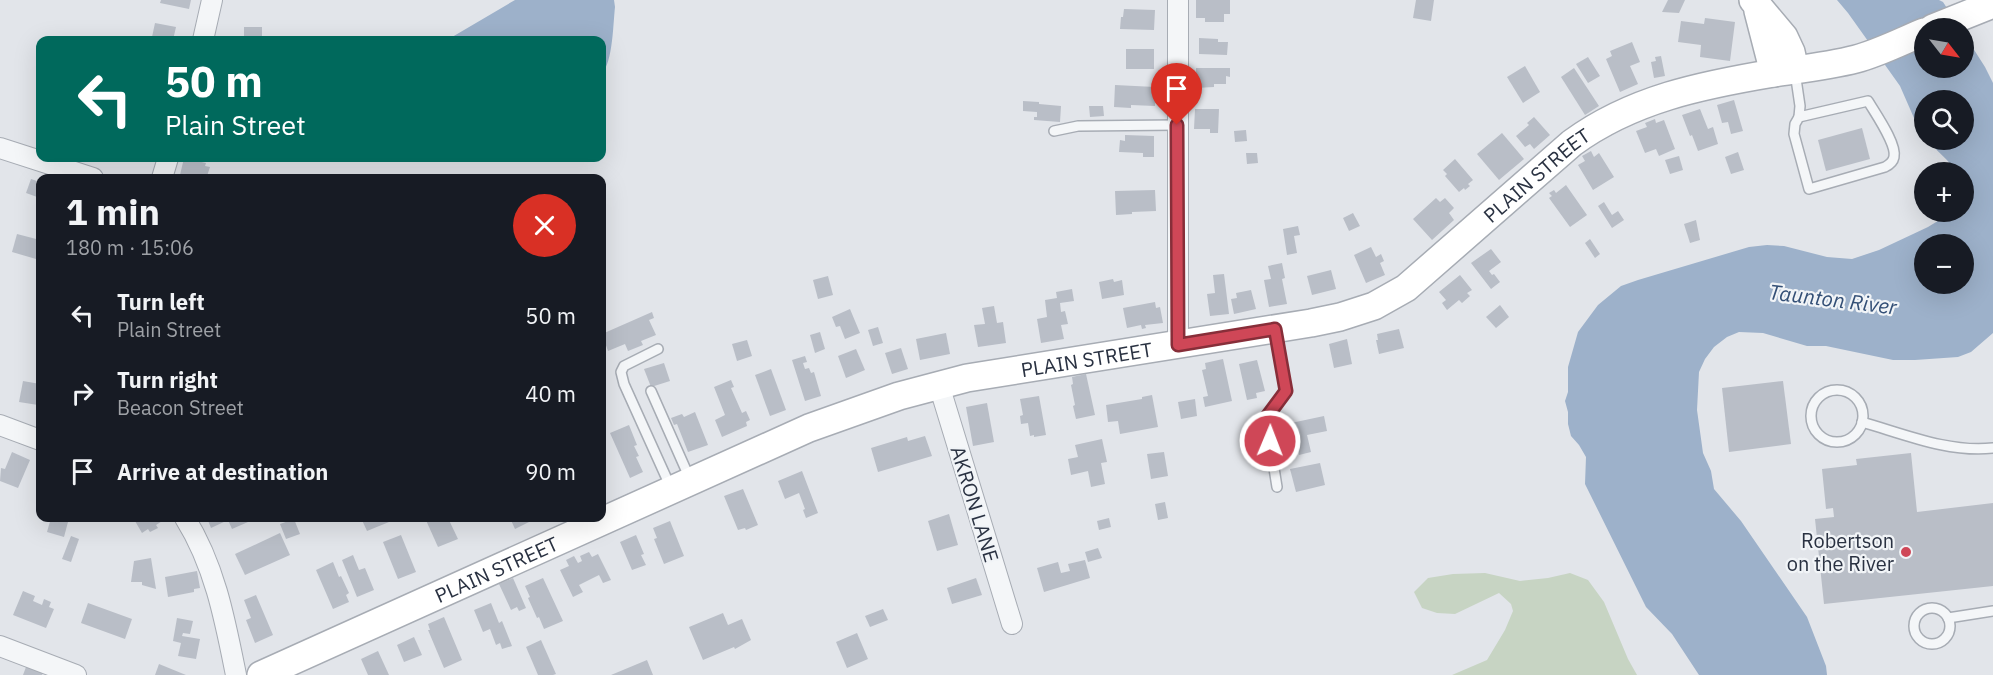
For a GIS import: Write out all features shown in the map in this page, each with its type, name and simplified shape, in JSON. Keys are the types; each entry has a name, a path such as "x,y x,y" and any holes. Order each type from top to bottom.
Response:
{"main road":[{"path":"1753,0 1789,44 1784,72"},
{"path":"1959,18 1993,4"},
{"name":"PLAIN STREET","path":"606,519 809,428 899,396 967,378 1275,329 1340,317 1374,306 1406,288 1554,158 1582,136 1611,118 1637,106 1704,86 1837,63 1868,55 1914,36"},
{"name":"PLAIN STREET","path":"261,675 599,522"}],"street":[{"path":"204,36 212,0"},
{"path":"1178,0 1178,345"},
{"path":"0,148 36,160"},
{"path":"43,162 81,174"},
{"name":"AKRON LANE","path":"939,385 1012,624"},
{"path":"0,425 36,438"},
{"path":"187,522 211,569 236,675"},
{"path":"0,646 76,675"}],"lane":[{"path":"1784,72 1800,106 1794,134 1809,189 1885,167 1893,161 1895,156 1892,145 1868,101 1798,117"},
{"path":"1054,131 1078,126 1177,125"},
{"path":"1275,329 1286,391 1266,418 1277,487"},
{"path":"658,350 630,362 621,372 640,423 681,485"},
{"path":"1843,391 1851,394 1861,406 1862,422 1854,436 1847,440 1831,441 1823,438 1813,426 1812,410 1820,396 1827,392 1843,391"},
{"path":"651,392 681,485"},
{"path":"1862,422 1941,444 1993,448"},
{"path":"1948,618 1993,611"}],"green space":[{"path":"1485,573 1520,581 1570,573 1588,580 1604,602 1637,675 1452,675 1487,660 1505,630 1513,611 1511,604 1499,593 1455,614 1437,613 1422,608 1414,592 1428,578 1453,574"}],"water":[{"path":"515,0 614,0 613,32 606,68 606,36 454,36"},
{"name":"Taunton River","path":"1837,0 1939,0 1943,2 1953,18 1914,18 1914,78 1974,78 1974,50 1993,83 1993,333 1971,352 1958,357 1915,360 1893,360 1826,346 1807,346 1763,333 1739,332 1727,337 1714,347 1699,372 1697,410 1703,453 1711,471 1714,489 1741,521 1807,617 1826,666 1827,675 1699,675 1672,634 1646,607 1585,484 1586,457 1571,436 1565,401 1568,392 1568,367 1578,332 1598,305 1621,286 1749,247 1784,246 1827,257 1852,259 1879,250 1936,222 1974,222 1974,162 1948,162 1937,150 1974,150 1974,90 1914,90 1914,118 1900,86"}],"building":[{"path":"161,0 191,0 189,9 160,3"},
{"path":"1196,0 1230,0 1230,14 1224,14 1224,22 1205,22 1205,18 1196,18"},
{"path":"1416,0 1434,0 1431,21 1413,18"},
{"path":"1668,0 1685,0 1679,13 1662,12"},
{"path":"1124,9 1155,10 1154,30 1120,29"},
{"path":"1705,18 1735,22 1730,61 1700,57 1701,45 1678,42 1681,21 1704,24"},
{"path":"155,23 176,27 174,36 152,36"},
{"path":"244,27 262,27 262,36 244,36"},
{"path":"1199,38 1228,42 1227,55 1199,54"},
{"path":"1632,42 1640,62 1630,66 1638,84 1620,92 1606,59 1612,56 1610,51"},
{"path":"1126,49 1154,49 1154,69 1126,69"},
{"path":"1661,56 1665,76 1654,78 1651,62 1656,61 1655,57"},
{"path":"1588,57 1600,76 1588,83 1576,64"},
{"path":"1525,66 1540,92 1523,103 1507,77"},
{"path":"1196,68 1230,68 1230,77 1226,76 1226,84 1196,88"},
{"path":"1574,68 1599,106 1585,115 1561,77"},
{"path":"1115,85 1155,87 1155,106 1114,107"},
{"path":"1734,100 1743,131 1731,134 1728,122 1722,123 1717,105"},
{"path":"1023,101 1061,106 1060,122 1034,120 1037,112 1023,111"},
{"path":"1089,106 1103,106 1104,116 1090,117"},
{"path":"1195,109 1219,109 1218,133 1210,133 1210,129 1194,129"},
{"path":"1700,109 1708,129 1713,127 1718,144 1698,151 1682,115"},
{"path":"1534,117 1550,135 1534,149 1530,144 1525,147 1516,136 1529,125 1527,123"},
{"path":"1655,119 1656,123 1664,120 1675,149 1659,156 1656,149 1645,153 1636,131 1647,127 1645,123"},
{"path":"1862,128 1870,159 1826,171 1818,140"},
{"path":"1246,130 1247,141 1235,142 1234,131"},
{"path":"1502,133 1524,159 1499,180 1477,154"},
{"path":"1125,135 1154,136 1154,157 1143,157 1143,153 1119,152 1120,140 1125,141"},
{"path":"1591,151 1594,157 1599,153 1614,177 1593,190 1578,165 1585,161 1582,156"},
{"path":"1738,152 1744,170 1731,174 1725,157"},
{"path":"1246,153 1257,153 1258,163 1247,164"},
{"path":"1679,156 1683,170 1670,174 1665,160"},
{"path":"1455,159 1473,180 1468,184 1470,186 1459,192 1445,176 1447,174 1443,170"},
{"path":"183,162 202,162 210,167 208,174 180,174"},
{"path":"31,179 36,181 36,197 26,193"},
{"path":"1566,185 1587,215 1570,227 1549,198 1552,196 1549,193 1554,190 1556,193"},
{"path":"1155,190 1156,211 1116,215 1115,191"},
{"path":"1436,198 1440,202 1445,198 1454,208 1449,213 1454,220 1432,240 1413,219"},
{"path":"1604,202 1612,215 1618,211 1624,220 1612,228 1598,206"},
{"path":"1353,213 1360,226 1349,231 1343,218"},
{"path":"1696,220 1700,240 1690,243 1684,224"},
{"path":"1298,226 1300,235 1294,236 1297,253 1287,255 1283,229"},
{"path":"17,234 36,239 36,259 12,252"},
{"path":"1590,239 1600,254 1595,258 1585,243"},
{"path":"1371,247 1376,257 1381,254 1384,261 1380,263 1385,275 1366,283 1354,255"},
{"path":"1491,249 1501,262 1489,271 1500,282 1491,289 1471,263"},
{"path":"1282,263 1285,278 1282,279 1287,304 1269,307 1264,280 1271,279 1268,266"},
{"path":"1331,270 1336,289 1312,295 1307,276"},
{"path":"1224,274 1229,314 1210,316 1207,294 1215,293 1213,275"},
{"path":"1460,275 1472,290 1467,293 1470,296 1462,303 1459,300 1447,310 1442,303 1446,300 1439,292"},
{"path":"828,276 833,295 818,299 813,280"},
{"path":"1113,279 1114,282 1122,280 1124,295 1102,299 1099,282"},
{"path":"1072,289 1074,301 1060,303 1061,312 1065,311 1068,324 1061,325 1064,339 1041,343 1037,319 1047,317 1045,300 1057,298 1056,292"},
{"path":"1251,290 1256,309 1234,314 1231,299 1237,298 1236,293"},
{"path":"1155,302 1156,308 1160,307 1163,323 1145,325 1146,328 1142,329 1141,325 1127,328 1123,308"},
{"path":"1500,305 1509,317 1496,328 1486,317"},
{"path":"994,306 997,323 1003,322 1006,343 978,347 974,325 985,324 982,308"},
{"path":"850,309 860,333 845,339 840,326 836,327 832,317"},
{"path":"652,312 654,318 649,320 656,335 641,341 643,345 628,351 625,344 608,351 606,332"},
{"path":"878,327 883,343 873,346 868,330"},
{"path":"1399,329 1404,348 1379,354 1377,334"},
{"path":"820,332 825,349 815,353 810,335"},
{"path":"946,333 950,354 920,360 916,339"},
{"path":"1347,339 1352,364 1334,368 1329,344"},
{"path":"747,340 752,356 737,361 732,344"},
{"path":"901,348 908,369 892,374 885,353"},
{"path":"856,349 865,370 846,378 838,356"},
{"path":"805,356 807,362 803,363 805,369 809,368 811,373 814,372 821,396 805,401 792,360"},
{"path":"1223,359 1232,401 1205,407 1203,397 1208,396 1202,370 1206,369 1205,363"},
{"path":"1257,360 1265,391 1256,393 1257,398 1247,400 1239,364"},
{"path":"664,363 670,381 651,387 644,369"},
{"path":"771,369 786,410 770,416 755,375"},
{"path":"1086,374 1095,415 1076,419 1072,377"},
{"path":"731,380 734,387 731,388 742,413 746,411 750,420 746,422 747,426 722,437 715,420 725,415 714,387"},
{"path":"23,381 36,383 36,405 19,402"},
{"path":"1783,381 1791,444 1729,452 1722,388"},
{"path":"1152,395 1158,427 1120,434 1118,421 1108,422 1106,405"},
{"path":"1039,396 1046,435 1034,437 1034,435 1030,436 1028,423 1021,424 1020,416 1023,415 1020,399"},
{"path":"1195,399 1197,416 1181,419 1178,402"},
{"path":"987,403 994,442 973,446 966,407"},
{"path":"695,412 708,445 688,452 677,424 674,425 671,418 682,414 684,417"},
{"path":"1324,416 1327,431 1307,435 1311,452 1299,455 1296,439 1281,443 1277,426"},
{"path":"629,425 637,445 634,446 639,456 636,457 643,472 630,478 610,433"},
{"path":"925,436 932,456 878,472 871,448 907,437 908,441"},
{"path":"1102,439 1107,462 1101,463 1105,484 1091,487 1088,471 1071,475 1068,459 1078,457 1075,445"},
{"path":"12,452 30,460 18,488 0,481 1,468 5,469"},
{"path":"1164,452 1168,476 1151,479 1147,454"},
{"name":"Robertson on the River","path":"1911,453 1917,512 1993,503 1993,586 1824,604 1815,519 1834,517 1833,508 1826,509 1822,469 1857,465 1856,459"},
{"path":"1320,463 1325,485 1296,492 1290,469"},
{"path":"802,471 818,513 806,518 799,493 785,499 778,481"},
{"path":"743,489 758,525 746,530 745,528 738,530 724,496"},
{"path":"1165,502 1168,518 1158,520 1155,504"},
{"path":"949,514 958,545 937,551 928,521"},
{"path":"1109,518 1111,527 1099,530 1097,521"},
{"path":"670,521 684,556 664,564 654,539 657,538 653,528"},
{"path":"50,522 68,522 64,537 47,532"},
{"path":"136,522 161,522 156,525 158,528 150,532 148,529 142,533"},
{"path":"209,522 224,522 211,528"},
{"path":"229,522 248,522 232,529"},
{"path":"295,522 300,534 286,539 280,524"},
{"path":"363,522 389,522 367,531"},
{"path":"427,522 450,522 458,539 438,547"},
{"path":"512,522 529,522 515,529"},
{"path":"280,533 290,555 245,575 235,554"},
{"path":"401,535 416,572 398,579 383,542"},
{"path":"636,535 646,565 632,570 620,542"},
{"path":"71,536 79,539 71,562 62,559"},
{"path":"1098,548 1102,558 1088,562 1085,552"},
{"path":"589,552 592,557 598,554 611,580 603,583 599,575 579,585 583,592 573,597 560,570 569,566 566,560 574,556 578,563 582,561 580,556"},
{"path":"353,555 359,570 365,568 374,590 357,597 342,560"},
{"path":"151,558 156,589 142,585 142,582 131,582 134,561"},
{"path":"1085,560 1090,578 1044,592 1037,568 1058,562 1061,573 1070,571 1068,564"},
{"path":"333,562 349,593 346,595 349,602 333,609 316,570"},
{"path":"197,571 200,588 194,589 194,592 168,597 165,577"},
{"path":"513,578 526,608 519,611 517,607 511,610 499,584"},
{"path":"543,578 563,621 544,629 528,598 530,597 525,586"},
{"path":"976,578 982,595 952,604 947,588"},
{"path":"23,591 35,596 33,601 42,605 44,599 51,602 49,607 54,609 46,628 13,615"},
{"path":"256,595 273,635 255,643 246,620 251,618 244,600"},
{"path":"88,603 132,619 125,639 81,623"},
{"path":"491,603 499,623 502,621 512,646 502,649 500,643 496,645 490,629 483,632 474,610"},
{"path":"883,609 888,620 870,627 865,616"},
{"path":"723,613 728,625 742,619 751,640 735,649 734,647 703,660 689,627"},
{"path":"444,617 462,660 444,668 428,630 430,630 428,624"},
{"path":"177,618 193,621 190,634 183,633 182,636 200,639 196,659 178,656 181,643 173,641"},
{"path":"857,633 868,659 847,668 836,642"},
{"path":"414,637 422,655 404,662 397,645"},
{"path":"541,640 556,674 538,675 526,647"},
{"path":"378,651 389,675 368,675 361,659"},
{"path":"647,660 653,675 611,675"},
{"path":"159,664 186,675 155,675"},
{"path":"26,667 43,673 42,675 23,675"}],"place":[{"name":"Robertson on the River","path":"1906,552"}],"route":[{"path":"1177,125 1178,345 1275,329 1286,391 1266,418 1270,441"}]}
